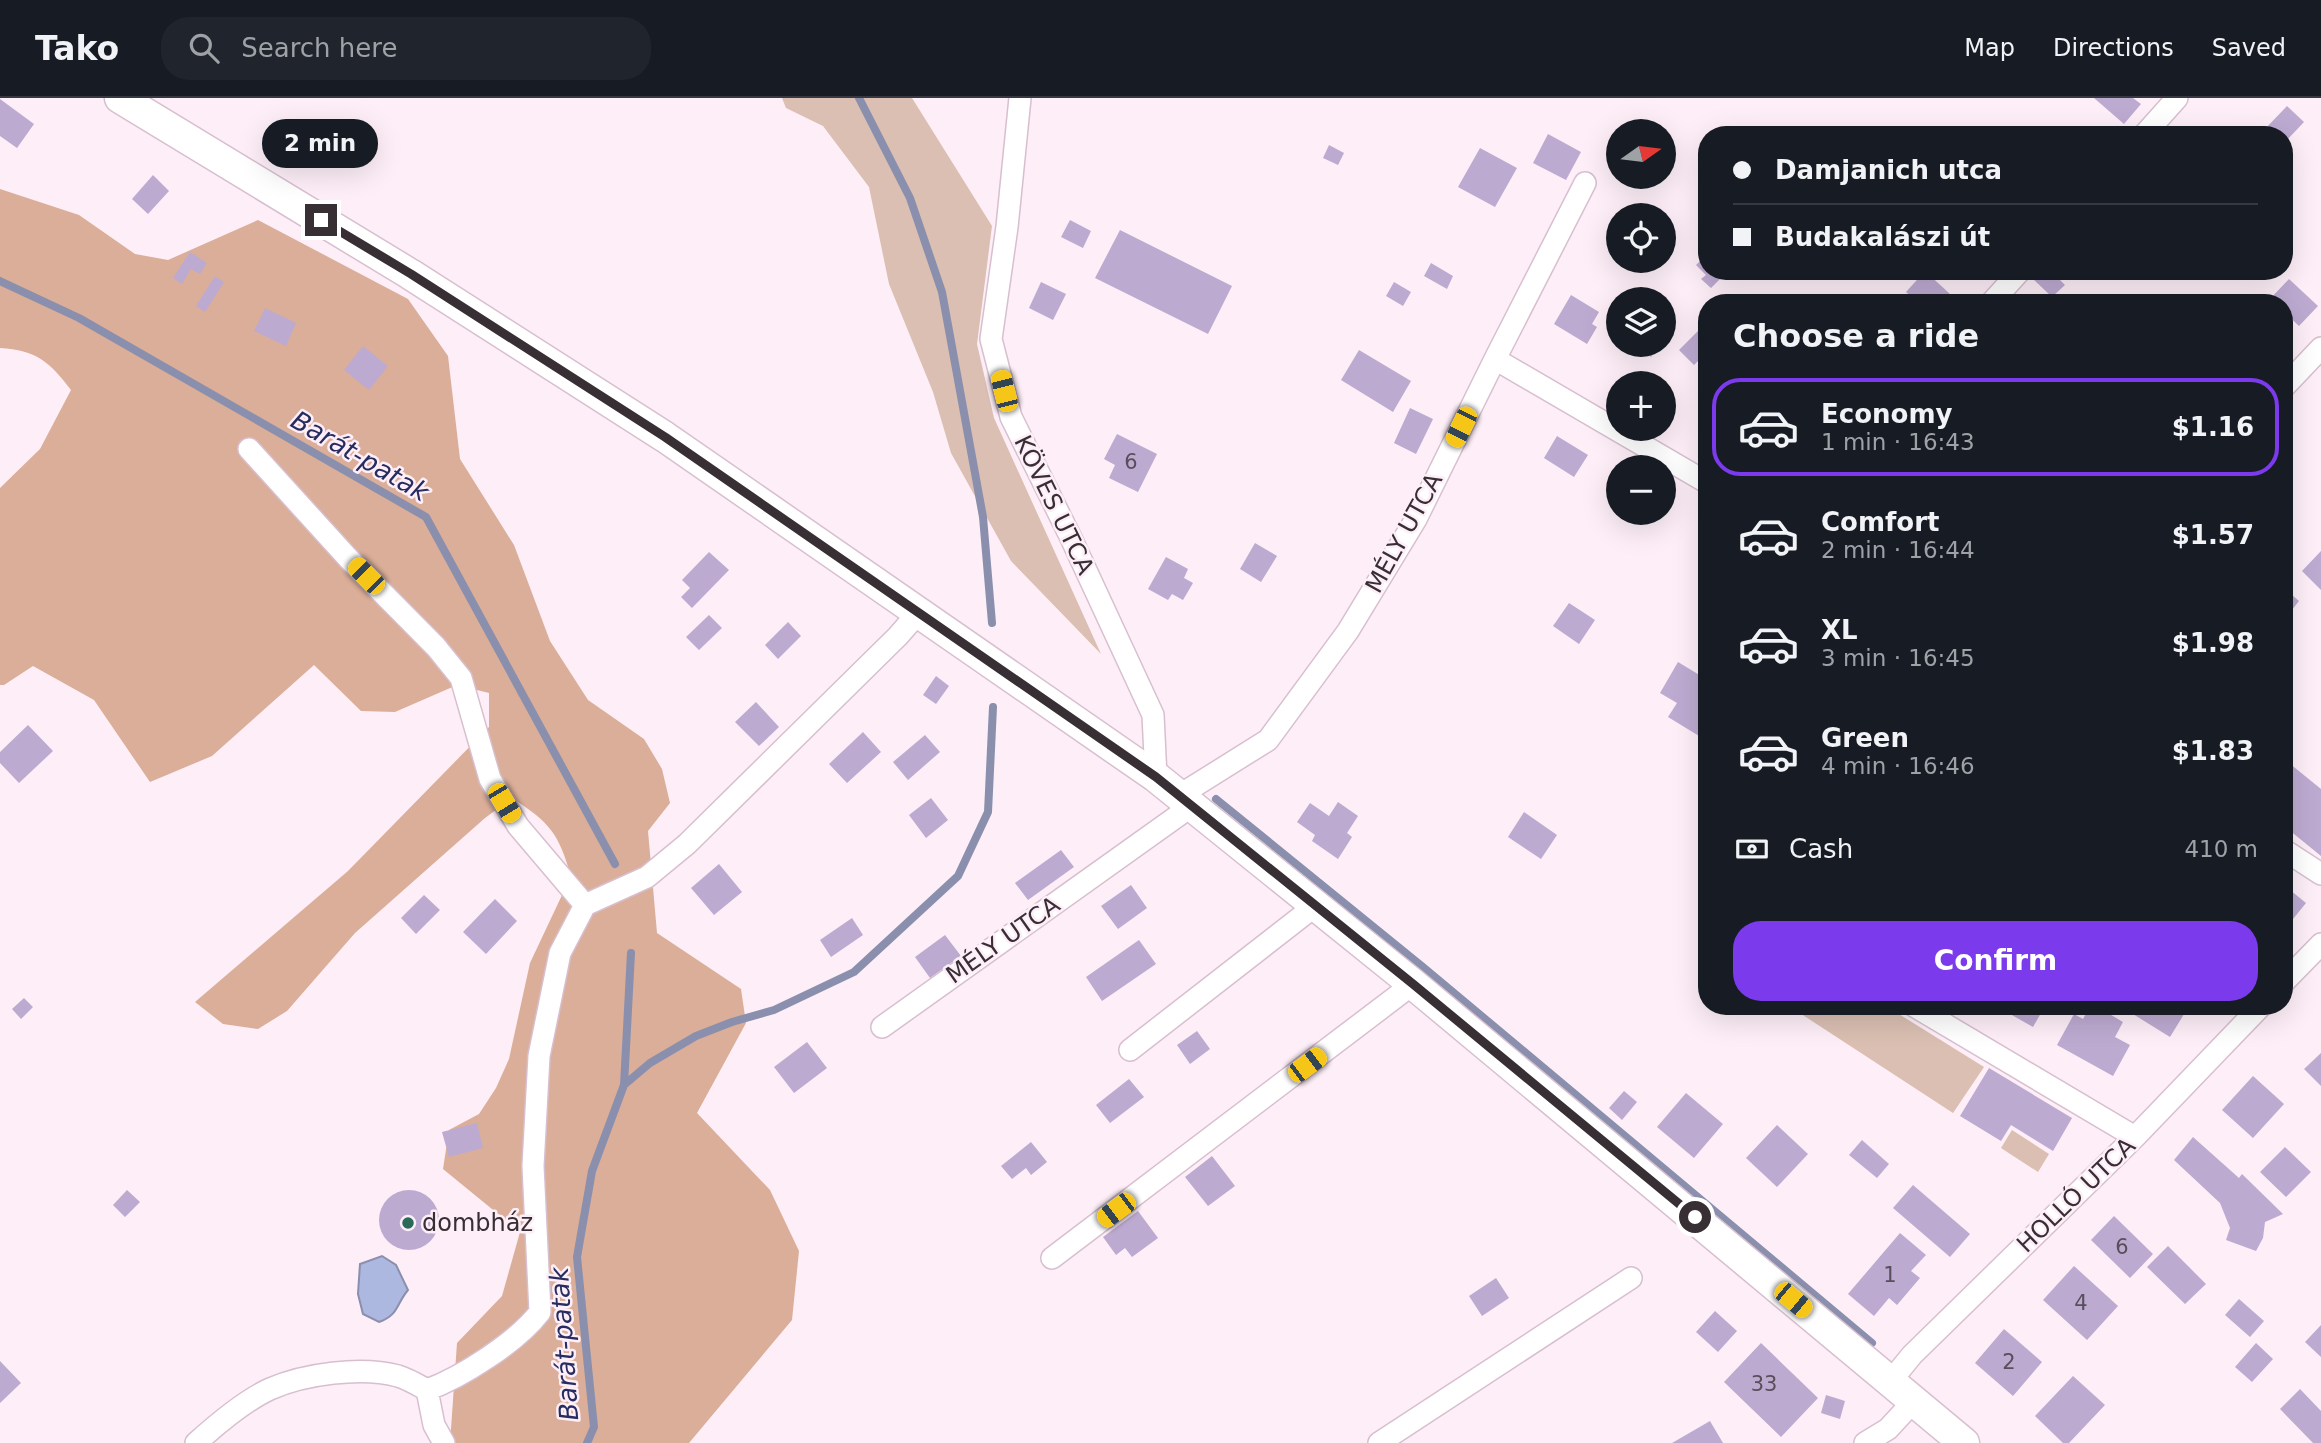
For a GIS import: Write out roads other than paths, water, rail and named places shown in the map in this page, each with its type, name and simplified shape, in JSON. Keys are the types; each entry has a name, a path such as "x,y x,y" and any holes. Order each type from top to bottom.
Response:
{"main road":[{"path":"120,98 411,274 653,429 1156,777 1413,984 1964,1443"}],"street":[{"name":"KÖVES UTCA","path":"1020,98 1007,227 991,338 1011,417 1071,538 1153,715 1156,777"},
{"path":"2152,126 2177,98"},
{"name":"MÉLY UTCA","path":"882,1027 1268,740 1340,642 1416,519 1585,183"},
{"path":"1999,294 2012,280"},
{"path":"2293,378 2321,348"},
{"path":"1495,359 1698,477"},
{"path":"249,449 461,678 490,779 518,826 585,905"},
{"path":"196,1443 217,1424 270,1389 320,1374 369,1373 398,1376 427,1390 450,1381 498,1349 540,1312 533,1166 540,1056 560,953 585,905 647,877 687,844 898,636 919,612"},
{"path":"2293,856 2321,874"},
{"path":"1130,1051 1315,906"},
{"path":"2293,973 2321,944"},
{"path":"1052,1258 1413,984"},
{"path":"1929,1015 2135,1138"},
{"name":"HOLLÓ UTCA","path":"1890,1382 1912,1355 2135,1138 2252,1015"},
{"path":"1379,1443 1630,1278"},
{"path":"427,1390 434,1425 444,1443"},
{"path":"1865,1443 1888,1429 1913,1402"}],"water":[{"path":"382,1256 396,1265 408,1290 394,1312 379,1322 363,1314 358,1294 360,1264"}],"waterway":[{"path":"859,98 910,198 942,292 983,517 992,623"},
{"name":"Barát-patak","path":"0,281 79,318 426,517 615,864"},
{"path":"624,1085 650,1063 696,1036 774,1010 854,972 958,876 988,812 993,707"},
{"path":"1216,799 1423,967 1872,1343"},
{"name":"Barát-patak","path":"587,1443 594,1427 577,1257 592,1171 624,1085 631,953"}],"place":[{"name":"dombház","path":"408,1223"}]}
